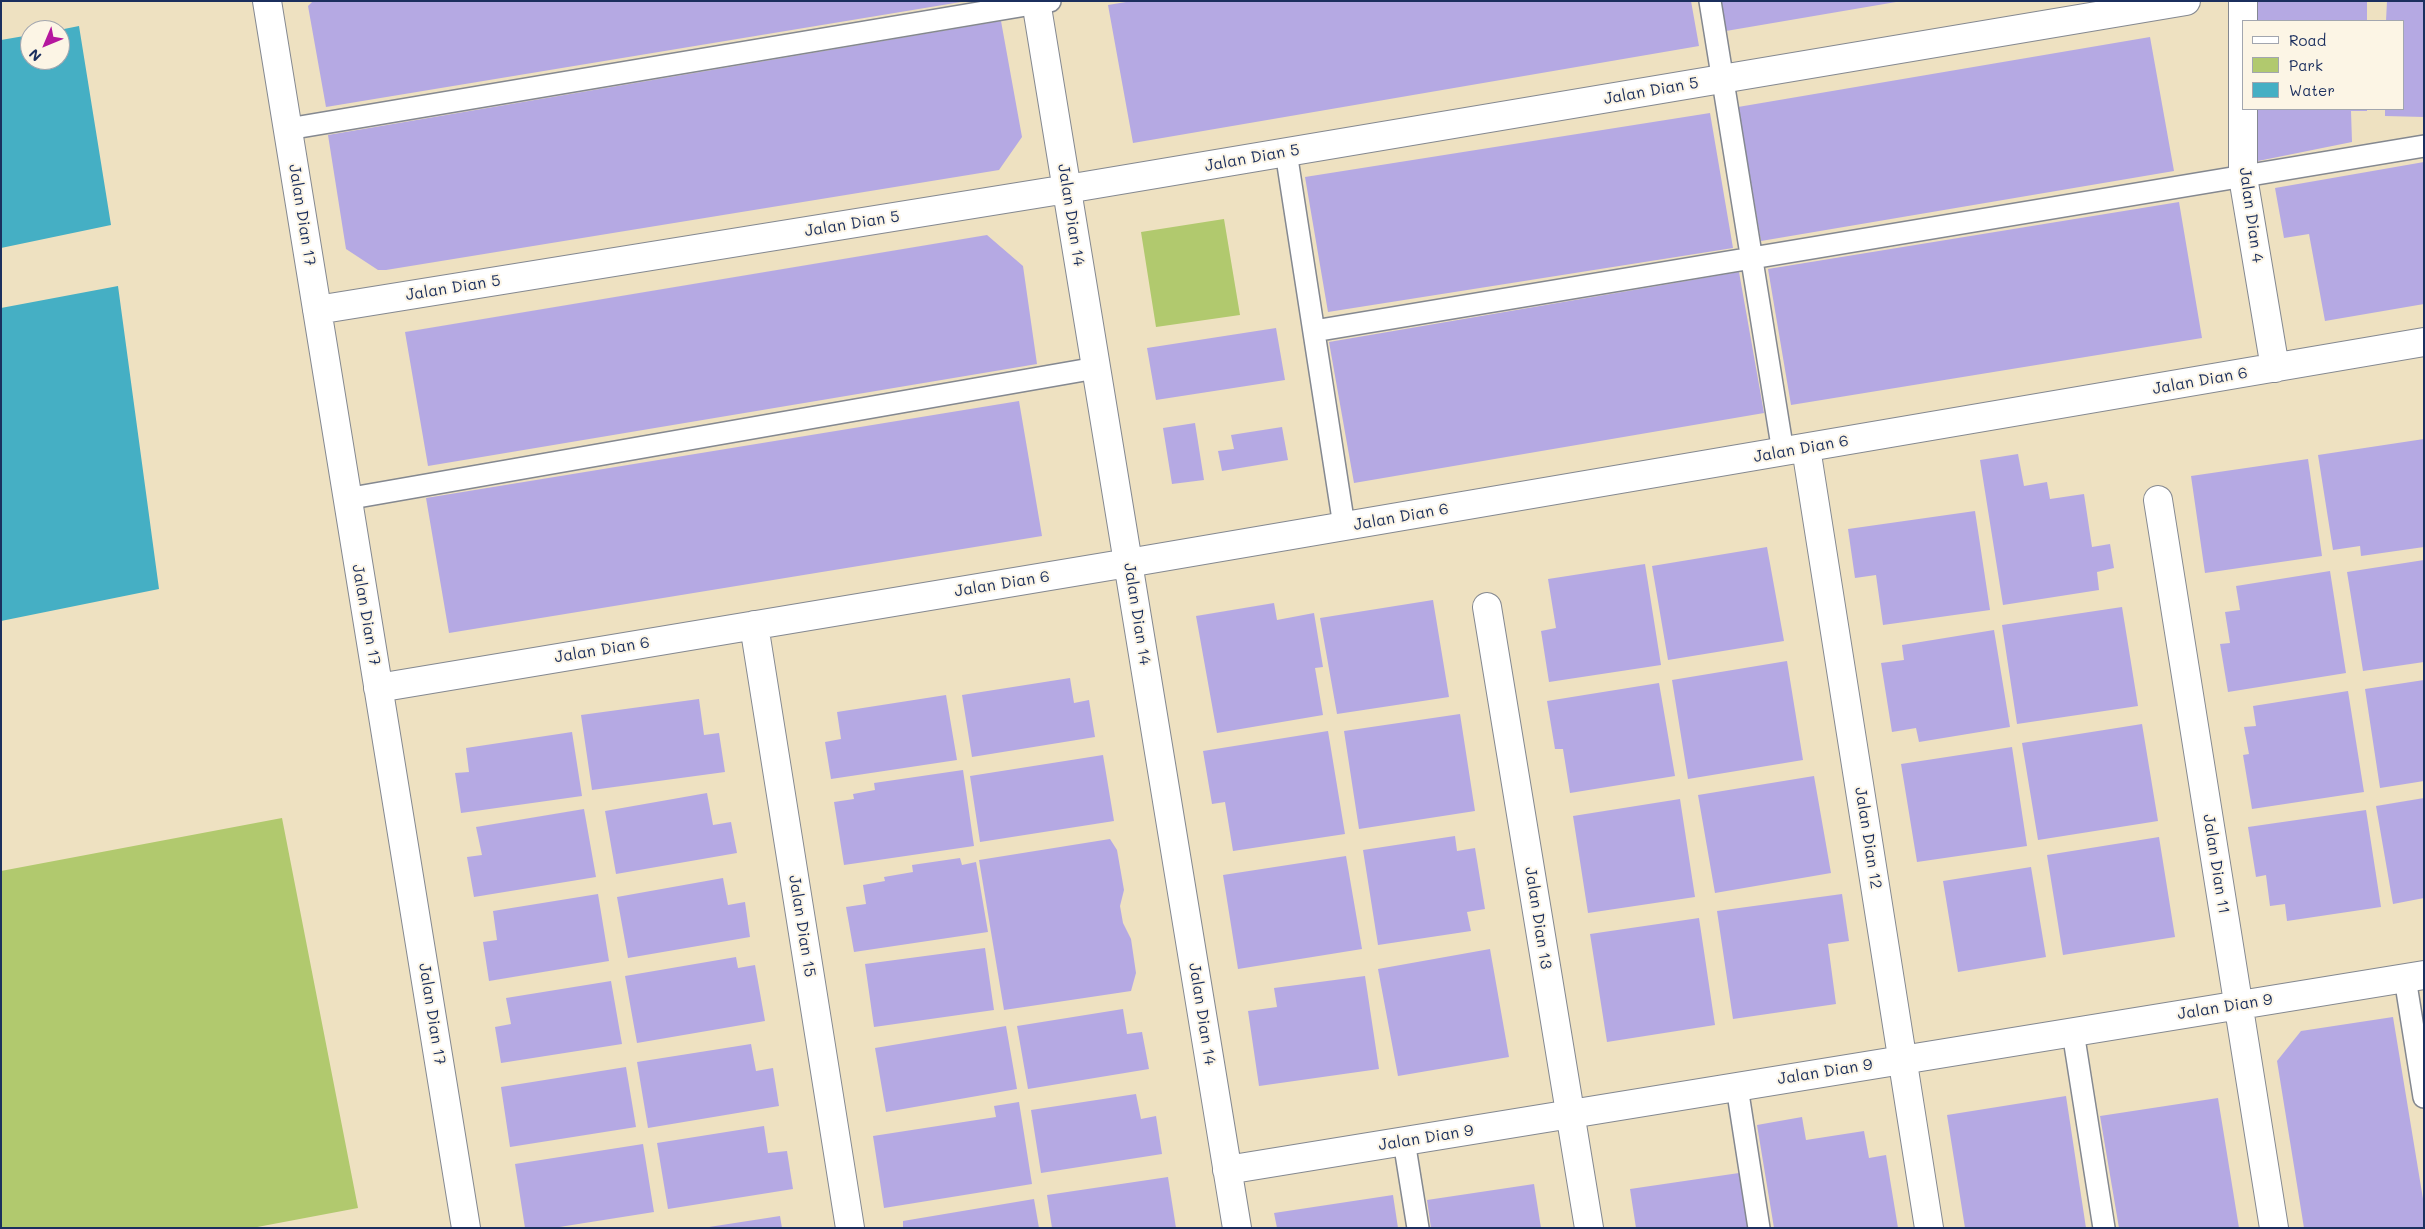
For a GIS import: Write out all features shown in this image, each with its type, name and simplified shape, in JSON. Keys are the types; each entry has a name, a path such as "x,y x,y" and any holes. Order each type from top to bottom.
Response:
{"street":[{"name":"Jalan Dian 17","path":"267,1 346,499 466,1228"},
{"name":"Jalan Dian 5","path":"317,310 1067,189 2186,1"},
{"name":"Jalan Dian 4","path":"2243,1 2243,20"},
{"name":"Jalan Dian 14","path":"1041,2 1067,189 1237,1228"},
{"name":"Jalan Dian 4","path":"2243,110 2243,177 2275,368"},
{"name":"Jalan Dian 6","path":"378,688 1128,563 2424,342"},
{"name":"Jalan Dian 12","path":"1795,450 1903,1060 1929,1228"},
{"name":"Jalan Dian 11","path":"2158,500 2274,1228"},
{"name":"Jalan Dian 13","path":"1486,607 1590,1228"},
{"name":"Jalan Dian 15","path":"754,625 850,1228"},
{"name":"Jalan Dian 9","path":"1227,1170 2414,977"}],"lane":[{"path":"1710,1 1752,258 1795,450"},
{"path":"288,129 1041,2"},
{"path":"1314,331 2424,146"},
{"path":"1286,152 1344,526"},
{"path":"346,499 1096,368"},
{"path":"2414,977 2424,1097"},
{"path":"2073,1032 2104,1228"},
{"path":"1737,1087 1759,1228"},
{"path":"1404,1141 1418,1228"}],"green space":[{"path":"1224,219 1240,315 1156,327 1141,232"},
{"path":"282,818 358,1208 252,1228 1,1228 1,871"}],"water":[{"path":"79,26 111,225 1,248 1,40 20,37 20,70 70,70 70,28"},
{"path":"118,286 159,589 1,621 1,308"}],"building":[{"path":"313,1 961,2 326,107 308,6"},
{"path":"1132,1 1691,1 1699,46 1133,143 1108,5"},
{"path":"1721,1 1896,1 1896,2 1726,31"},
{"path":"2257,1 2367,1 2367,20 2257,20"},
{"path":"2387,1 2424,1 2424,117 2385,116 2385,110 2405,110 2405,20 2386,20"},
{"path":"1001,21 1022,137 999,170 386,270 378,270 346,249 328,135"},
{"path":"2150,37 2174,171 1761,241 1738,107"},
{"path":"2257,110 2367,110 2351,111 2352,142 2258,161"},
{"path":"1710,113 1733,248 1328,312 1305,177"},
{"path":"2424,162 2424,304 2325,321 2309,234 2284,238 2275,188"},
{"path":"2179,202 2202,338 1791,405 1768,269"},
{"path":"987,235 1023,266 1037,364 428,466 405,332"},
{"path":"1739,272 1764,413 1354,483 1329,342"},
{"path":"1276,328 1285,380 1156,400 1147,348"},
{"path":"1019,401 1042,536 449,633 426,498"},
{"path":"1195,423 1204,480 1172,484 1163,428"},
{"path":"1282,427 1288,460 1222,471 1218,451 1234,449 1231,435"},
{"path":"2424,439 2424,547 2361,556 2360,546 2333,550 2318,455"},
{"path":"2018,454 2024,486 2047,482 2050,499 2084,494 2092,547 2110,544 2114,568 2097,572 2099,590 2003,605 1980,460"},
{"path":"2308,459 2322,556 2205,573 2191,476"},
{"path":"1975,511 1990,610 1883,625 1876,575 1855,578 1848,529"},
{"path":"1767,547 1784,641 1668,660 1652,566"},
{"path":"2424,560 2424,662 2363,671 2347,572"},
{"path":"1645,564 1661,665 1549,682 1541,631 1556,628 1548,579"},
{"path":"2330,571 2346,673 2228,692 2220,644 2230,643 2225,612 2240,610 2236,586"},
{"path":"1433,600 1449,697 1337,714 1320,618"},
{"path":"1274,603 1277,620 1314,613 1323,667 1315,668 1323,715 1217,733 1196,616"},
{"path":"2122,607 2138,706 2017,724 2002,625"},
{"path":"1994,630 2010,727 1919,742 1916,728 1892,732 1881,663 1904,660 1902,645"},
{"path":"1787,661 1803,760 1688,779 1672,680"},
{"path":"1070,678 1074,703 1089,700 1095,737 972,757 962,695"},
{"path":"2424,680 2424,781 2380,788 2365,689"},
{"path":"1659,683 1675,776 1570,793 1563,749 1555,749 1547,701"},
{"path":"2348,691 2364,792 2252,809 2243,755 2249,754 2244,727 2256,726 2253,706"},
{"path":"946,695 957,760 831,779 825,742 841,739 837,712"},
{"path":"699,699 704,735 719,733 725,772 592,790 581,715"},
{"path":"1460,714 1475,811 1359,829 1344,731"},
{"path":"2142,724 2158,821 2038,840 2022,743"},
{"path":"1328,731 1345,834 1233,851 1225,802 1212,804 1203,751"},
{"path":"572,732 582,796 461,813 455,773 469,772 466,748"},
{"path":"2012,747 2027,846 1917,862 1901,764"},
{"path":"1103,755 1114,821 980,842 970,776"},
{"path":"963,770 974,846 844,865 834,802 854,799 853,794 875,790 874,783"},
{"path":"1814,776 1831,873 1715,893 1698,795"},
{"path":"707,793 713,825 731,822 737,853 616,874 605,811"},
{"path":"2424,798 2424,898 2393,904 2376,806"},
{"path":"1680,799 1695,897 1588,913 1573,816"},
{"path":"584,809 596,877 474,897 467,857 482,855 476,827"},
{"path":"2366,810 2381,907 2287,921 2285,904 2270,906 2266,875 2256,877 2248,827"},
{"path":"1455,836 1457,851 1475,848 1485,909 1467,912 1471,931 1378,945 1363,850"},
{"path":"2159,837 2175,937 2063,955 2047,855"},
{"path":"1110,839 1117,850 1124,890 1120,906 1123,923 1131,939 1136,973 1131,991 1004,1010 979,860"},
{"path":"1346,856 1362,949 1238,969 1223,875"},
{"path":"960,858 962,865 976,862 988,932 854,952 846,907 866,904 863,885 885,881 884,877 913,872 912,865"},
{"path":"2031,867 2046,957 1958,972 1943,881"},
{"path":"723,878 728,905 745,902 750,937 628,958 617,897"},
{"path":"598,894 609,961 489,981 483,942 497,940 493,911"},
{"path":"1842,894 1849,941 1828,944 1836,1004 1733,1019 1717,911"},
{"path":"1699,918 1715,1025 1607,1042 1590,934"},
{"path":"985,948 994,1010 874,1027 865,964"},
{"path":"1490,949 1509,1057 1398,1076 1378,969"},
{"path":"736,957 738,968 755,965 765,1021 637,1043 625,976"},
{"path":"1365,976 1379,1069 1259,1086 1248,1011 1277,1007 1274,988"},
{"path":"611,981 622,1044 501,1063 495,1027 511,1024 506,998"},
{"path":"1123,1009 1127,1034 1142,1032 1149,1069 1028,1089 1017,1026"},
{"path":"2393,1017 2424,1205 2424,1228 2304,1228 2277,1061 2301,1031"},
{"path":"1006,1026 1017,1089 886,1112 875,1048"},
{"path":"751,1044 756,1071 773,1068 779,1106 648,1128 637,1062"},
{"path":"626,1067 636,1127 510,1147 501,1087"},
{"path":"1136,1094 1141,1119 1156,1116 1162,1154 1041,1173 1031,1110"},
{"path":"2066,1096 2086,1228 1965,1228 1947,1115"},
{"path":"2218,1098 2239,1228 2119,1228 2100,1116"},
{"path":"1019,1102 1032,1184 884,1208 873,1136 996,1117 994,1106"},
{"path":"1802,1117 1806,1140 1864,1131 1869,1158 1886,1155 1898,1228 1774,1228 1757,1125"},
{"path":"764,1126 768,1153 787,1151 793,1189 668,1209 657,1143"},
{"path":"643,1144 654,1212 553,1228 525,1228 515,1164"},
{"path":"1739,1173 1748,1228 1636,1228 1630,1189"},
{"path":"1168,1177 1176,1228 1052,1228 1047,1195"},
{"path":"1534,1184 1541,1228 1431,1228 1427,1200"},
{"path":"1393,1195 1398,1228 1277,1228 1274,1213"},
{"path":"1034,1199 1039,1228 903,1228 903,1221"},
{"path":"780,1216 782,1228 709,1227"}]}
